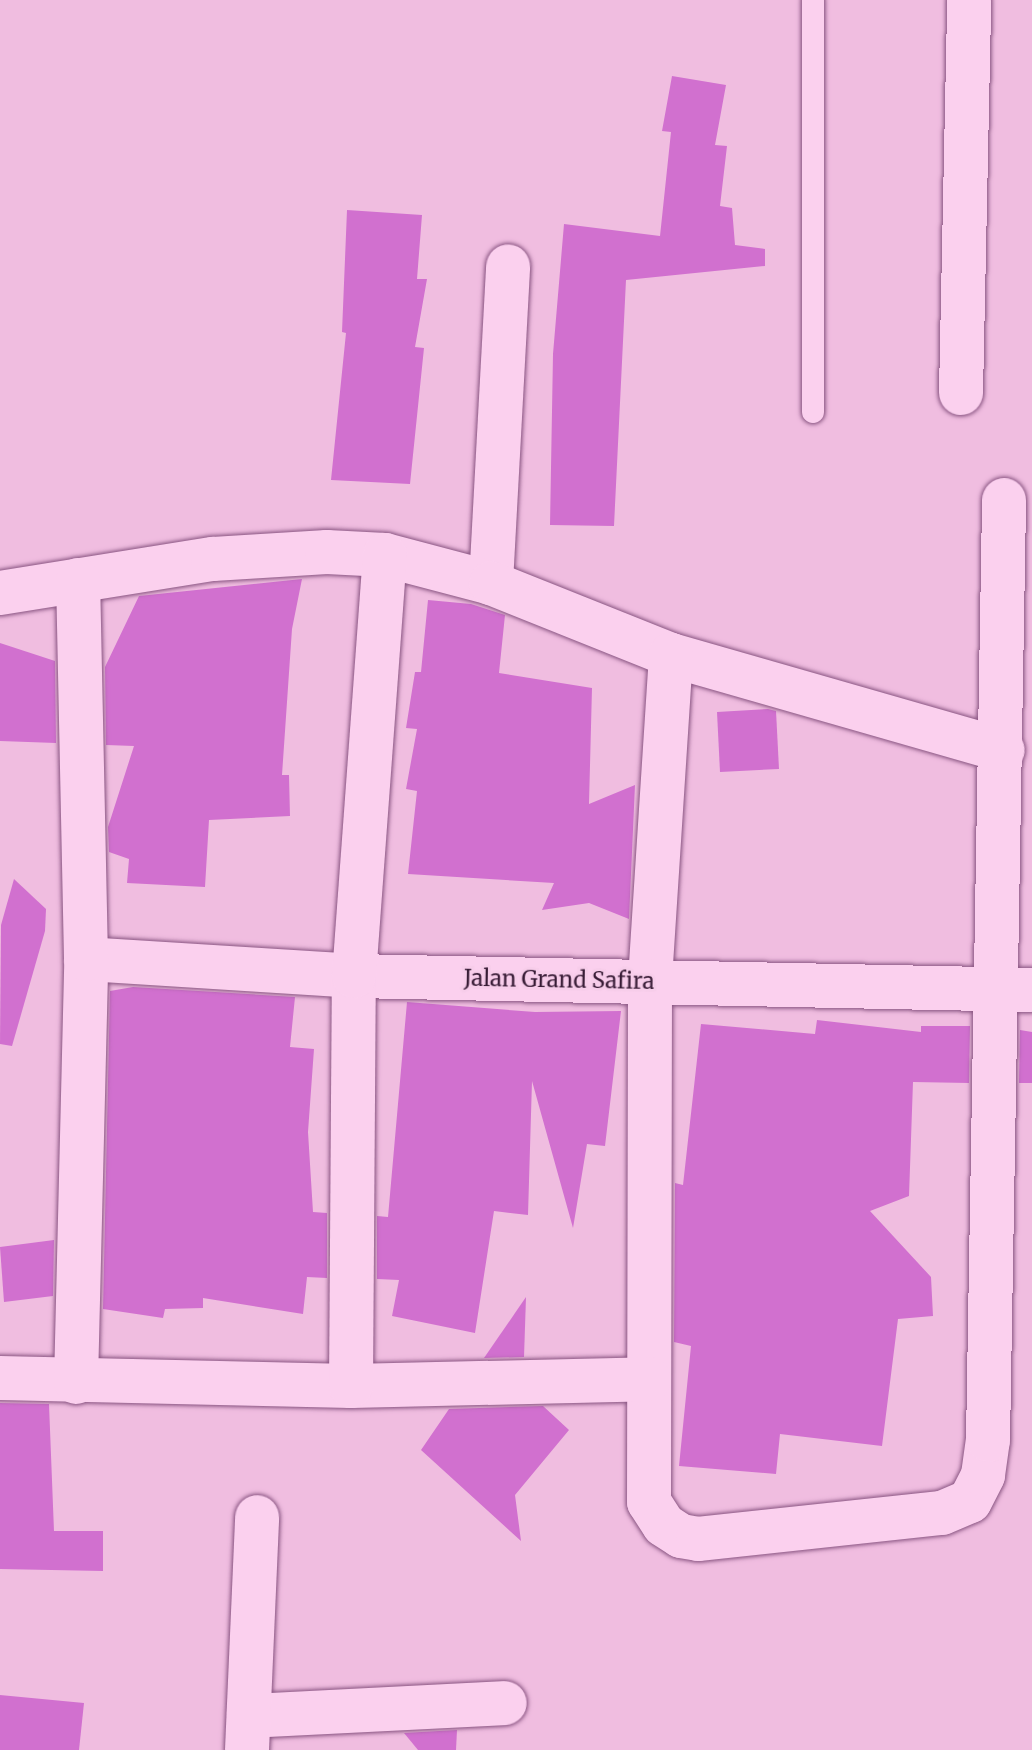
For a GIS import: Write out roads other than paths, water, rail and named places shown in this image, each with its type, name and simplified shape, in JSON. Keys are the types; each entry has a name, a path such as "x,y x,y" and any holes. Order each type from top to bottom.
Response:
{"street":[{"path":"961,393 969,0"},
{"path":"491,583 508,266"},
{"path":"671,655 650,981 649,1502 664,1525 681,1536 942,1513 970,1501 983,1475 988,1440 1016,991 1003,750 1004,500"},
{"path":"0,593 213,559 327,552 385,555 491,583 671,655 1003,750"},
{"path":"351,1386 354,976 385,555"},
{"path":"76,1382 86,959 78,580"},
{"name":"Jalan Grand Safira","path":"86,959 354,976 1016,991"},
{"path":"0,1378 351,1386 649,1379"},
{"path":"257,1517 248,1733 505,1703"}],"lane":[{"path":"813,0 813,412"}]}
